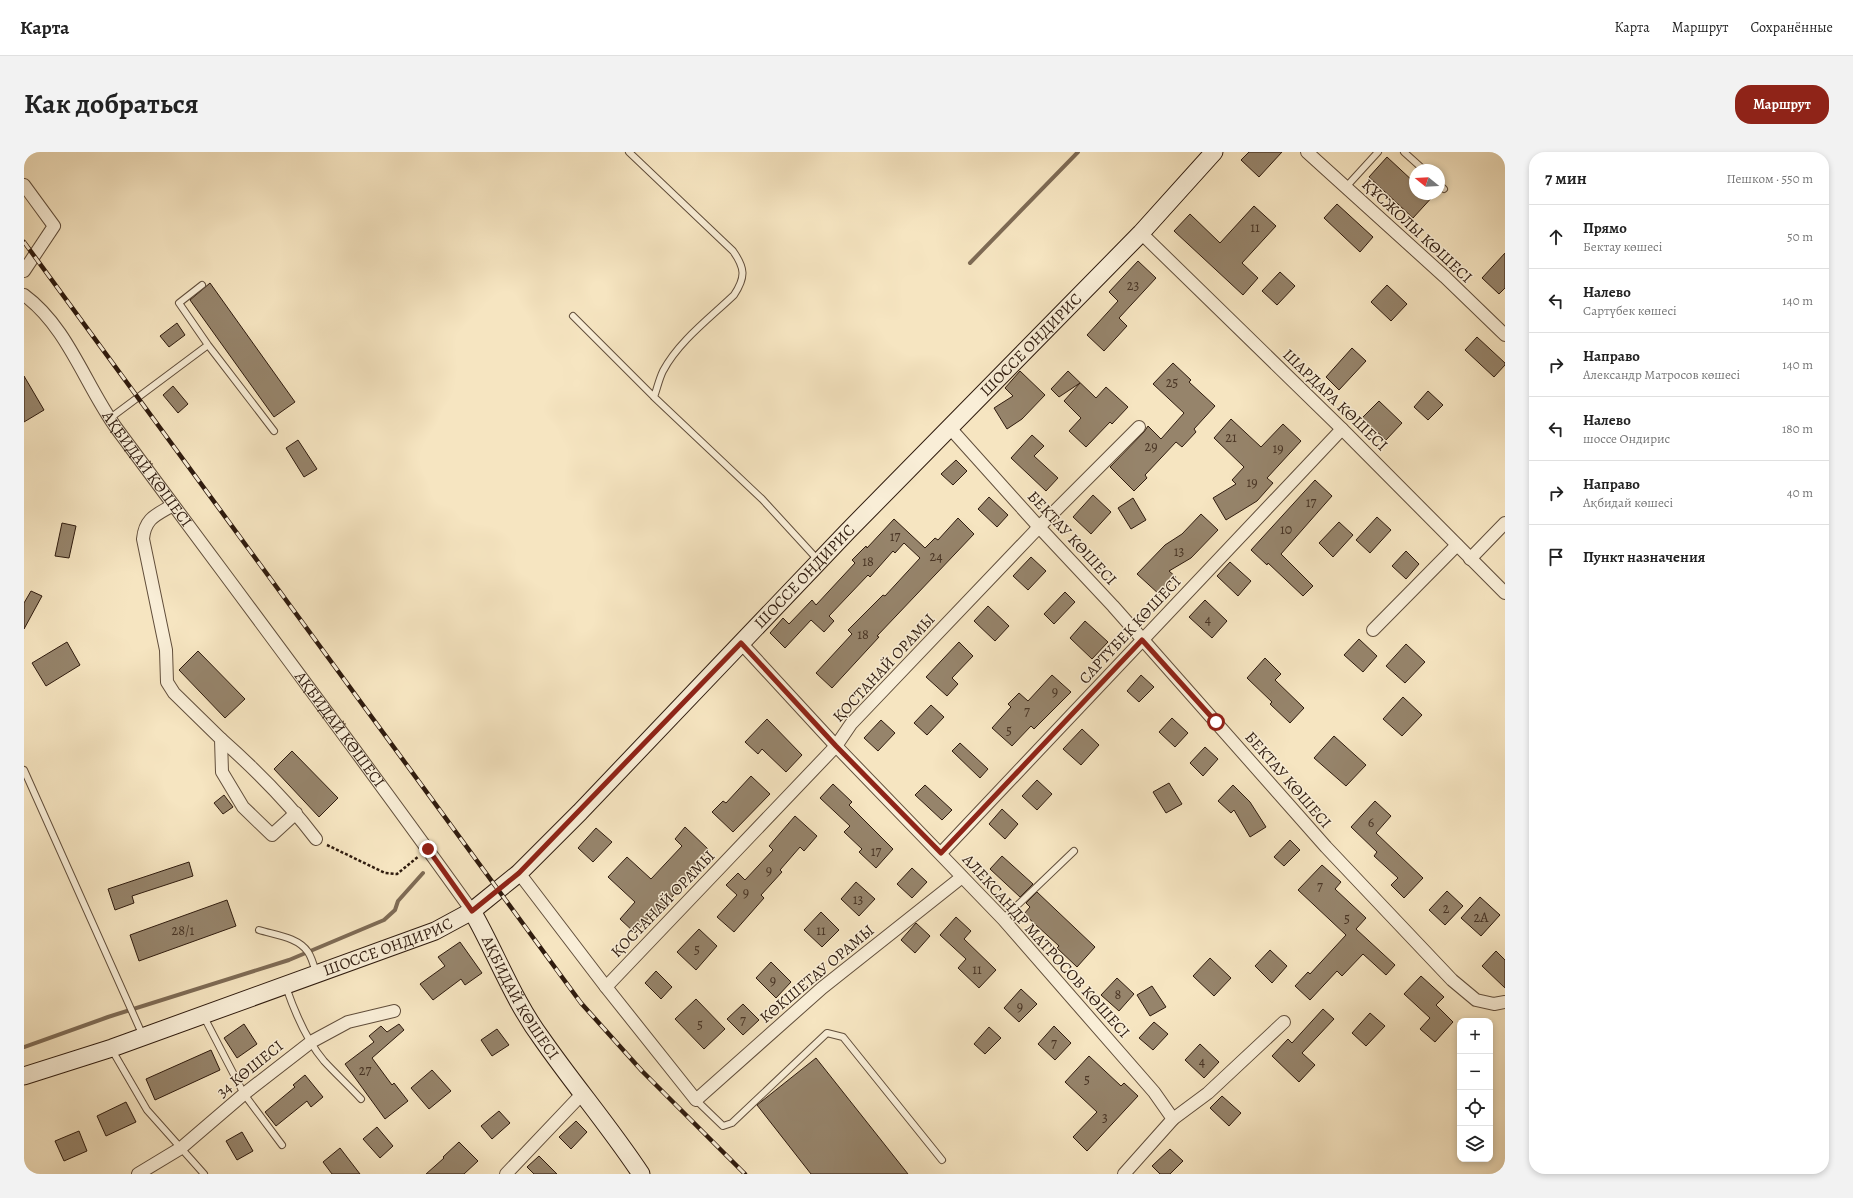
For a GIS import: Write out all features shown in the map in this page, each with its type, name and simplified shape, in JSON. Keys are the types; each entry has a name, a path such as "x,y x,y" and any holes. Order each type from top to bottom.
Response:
{"main road":[{"name":"ШОССЕ ОНДИРИС","path":"24,1076 112,1048 435,932 472,911 519,873 819,561 1141,233 1214,152"},
{"name":"АҚБИДАЙ КӨШЕСІ","path":"472,911 489,940 513,991 537,1032 641,1174"}],"street":[{"name":"ҚҰСЖОЛЫ КӨШЕСІ","path":"1307,152 1504,330"},
{"path":"24,185 54,226 24,271"},
{"name":"ШАРДАРА КӨШЕСІ","path":"1141,233 1342,429 1505,593"},
{"name":"АҚБИДАЙ КӨШЕСІ","path":"24,295 38,305 55,326 109,419 428,849 472,911"},
{"name":"ҚОСТАНАЙ ОРАМЫ","path":"606,987 836,746 851,724 1039,527 1139,426"},
{"name":"БЕКТАУ КӨШЕСІ","path":"950,428 1142,640 1326,847 1452,980 1476,1000 1494,1004 1505,1002"},
{"name":"САРТҮБЕК КӨШЕСІ","path":"941,853 1342,429"},
{"path":"173,505 152,517 144,528 143,539 166,650 167,682 174,693 221,739 252,766 296,813 316,839"},
{"path":"1470,559 1505,523"},
{"path":"1373,630 1457,545"},
{"name":"АЛЕКСАНДР МАТРОСОВ КӨШЕСІ","path":"741,643 836,746 941,853 1003,919 1154,1092 1173,1119"},
{"path":"221,739 222,772 243,807 262,826 272,835 296,813"},
{"path":"519,873 606,987 696,1100"},
{"name":"КӨКШЕТАУ ОРАМЫ","path":"696,1100 822,988 962,876"},
{"name":"34 КӨШЕСІ","path":"138,1174 181,1148 244,1094 311,1042 348,1022 394,1011"},
{"path":"1124,1174 1173,1119 1208,1094 1284,1022"},
{"path":"506,1174 583,1093"}],"lane":[{"path":"630,152 733,251 741,262 743,274 741,285 734,294 682,345 671,358 662,372 654,397"},
{"path":"1346,187 1378,152"},
{"path":"1404,152 1417,164"},
{"path":"202,285 179,303 208,345 274,431"},
{"path":"573,316 654,397 762,499 819,561"},
{"path":"109,419 208,345"},
{"path":"24,770 143,1037"},
{"path":"1003,919 1074,852"},
{"path":"259,930 293,940 300,944 308,952 317,974"},
{"path":"285,986 295,1013 311,1042 324,1060 361,1099"},
{"path":"203,1016 244,1094 282,1145"},
{"path":"696,1100 723,1126 732,1123 827,1033 843,1038 942,1160"},
{"path":"112,1048 147,1110 204,1174"}],"path":[{"path":"316,839 385,873 397,874 428,849"}],"building":[{"path":"1249,152 1282,152 1259,177 1241,160"},
{"path":"1387,157 1409,177 1409,200 1430,200 1413,218 1369,177"},
{"path":"1337,204 1373,237 1360,252 1324,218"},
{"path":"1254,206 1276,226 1242,263 1258,278 1243,295 1174,231 1190,214 1220,243"},
{"path":"1505,253 1505,288 1499,294 1482,278"},
{"path":"1138,261 1156,278 1119,318 1127,326 1104,351 1087,335 1118,301 1109,292"},
{"path":"1280,272 1295,286 1277,305 1262,291"},
{"path":"210,283 295,402 274,417 190,300"},
{"path":"1387,285 1407,304 1391,321 1371,302"},
{"path":"177,323 185,335 169,347 160,336"},
{"path":"1477,337 1505,363 1505,365 1494,377 1465,350"},
{"path":"1352,348 1366,361 1339,390 1326,377"},
{"path":"1173,363 1191,380 1189,382 1215,406 1194,429 1196,432 1182,447 1176,442 1145,475 1147,478 1134,491 1110,467 1148,426 1161,439 1184,413 1153,384"},
{"path":"1020,371 1045,395 1022,419 1007,429 994,408 1013,396 1005,388"},
{"path":"1068,371 1096,398 1106,387 1128,407 1112,424 1110,422 1086,447 1069,431 1081,418 1064,401 1080,383 1059,397 1051,389"},
{"path":"24,376 44,410 24,422"},
{"path":"173,386 188,404 178,413 163,395"},
{"path":"1428,391 1443,405 1428,420 1414,407"},
{"path":"1379,401 1402,423 1386,440 1362,418"},
{"path":"1231,419 1261,447 1283,424 1301,441 1267,478 1273,483 1257,501 1226,520 1213,498 1236,484 1232,480 1244,467 1214,438"},
{"path":"1032,435 1044,446 1034,456 1058,478 1046,491 1011,458"},
{"path":"298,440 317,469 304,477 286,448"},
{"path":"956,460 967,471 953,485 941,474"},
{"path":"1315,480 1332,496 1281,554 1313,586 1303,596 1268,563 1267,565 1251,550"},
{"path":"1093,495 1111,512 1091,534 1073,517"},
{"path":"989,497 1008,515 997,527 978,509"},
{"path":"1133,498 1146,520 1131,529 1118,508"},
{"path":"1201,514 1218,530 1191,558 1169,571 1176,577 1160,595 1137,574 1165,545 1182,534"},
{"path":"1377,517 1391,530 1370,553 1356,540"},
{"path":"958,518 974,534 877,636 879,637 832,688 816,673 852,634 848,630 883,595 885,596 920,558 904,543 895,553 893,551 870,577 868,575 829,616 834,621 824,632 811,620 785,648 770,633 783,618 789,624 812,600 816,605 855,563 852,560 866,546 867,548 894,519 925,548 935,538 938,540"},
{"path":"1339,522 1353,535 1333,557 1319,543"},
{"path":"62,523 76,526 69,558 55,556"},
{"path":"1406,551 1419,564 1406,579 1392,566"},
{"path":"1031,557 1046,571 1028,590 1013,576"},
{"path":"1230,562 1251,581 1238,596 1217,576"},
{"path":"31,591 42,596 24,629 24,603"},
{"path":"1065,592 1075,602 1054,624 1044,614"},
{"path":"1205,600 1227,621 1212,638 1189,617"},
{"path":"988,606 1009,626 995,641 974,621"},
{"path":"1085,621 1108,642 1092,659 1070,638"},
{"path":"1359,639 1377,656 1363,672 1344,655"},
{"path":"67,642 80,665 46,686 32,663"},
{"path":"959,642 973,656 952,678 958,684 947,696 926,677"},
{"path":"1406,644 1425,662 1405,683 1386,666"},
{"path":"198,651 245,699 225,718 179,670"},
{"path":"1265,658 1281,674 1275,680 1304,708 1290,723 1270,704 1272,702 1247,678"},
{"path":"1052,675 1071,692 1034,729 1031,726 1012,746 992,728 1011,707 1008,704 1019,693 1028,701"},
{"path":"1141,675 1154,687 1139,702 1127,691"},
{"path":"1403,697 1422,715 1402,736 1383,719"},
{"path":"931,705 944,717 927,735 914,723"},
{"path":"1172,718 1188,733 1175,747 1159,732"},
{"path":"767,719 802,755 786,772 762,749 758,754 745,742"},
{"path":"881,720 895,733 878,751 864,738"},
{"path":"1082,729 1099,745 1081,765 1063,749"},
{"path":"1334,736 1366,765 1346,786 1314,758"},
{"path":"960,743 988,769 980,778 952,751"},
{"path":"1205,747 1218,759 1203,776 1190,763"},
{"path":"292,751 338,798 319,817 274,769"},
{"path":"751,776 770,794 733,832 712,812 723,801 726,803"},
{"path":"1037,780 1052,794 1037,810 1022,796"},
{"path":"1169,783 1182,804 1166,813 1153,792"},
{"path":"833,784 852,802 849,805 893,849 876,868 859,852 862,849 844,832 850,826 820,798"},
{"path":"925,785 952,810 942,820 915,795"},
{"path":"1233,785 1250,802 1266,827 1250,837 1234,810 1231,813 1218,801"},
{"path":"224,795 233,807 223,814 214,803"},
{"path":"1375,801 1391,816 1376,833 1423,878 1404,898 1391,885 1398,878 1374,856 1377,852 1351,827"},
{"path":"1002,809 1018,824 1005,839 989,824"},
{"path":"795,816 817,836 804,851 800,847 780,870 782,872 761,895 764,898 734,932 717,917 737,895 726,885 738,873 745,880 773,850 769,846"},
{"path":"685,827 709,850 690,871 692,873 657,915 654,912 635,933 620,919 635,902 608,877 627,857 651,879 682,846 675,839"},
{"path":"596,828 612,842 593,862 578,848"},
{"path":"1290,840 1300,850 1284,866 1274,857"},
{"path":"1002,856 1033,884 1020,897 990,869"},
{"path":"189,862 193,876 132,896 134,903 115,910 108,889"},
{"path":"1322,865 1341,882 1335,889 1366,918 1356,929 1395,965 1386,975 1363,954 1342,976 1337,971 1310,1000 1295,986 1308,972 1310,974 1346,935 1298,890"},
{"path":"912,868 927,882 912,898 897,884"},
{"path":"856,882 875,899 859,916 841,899"},
{"path":"1447,891 1463,906 1445,925 1429,910"},
{"path":"1037,892 1095,947 1077,967 1057,948 1059,946 1024,914 1030,907 1026,903"},
{"path":"1480,897 1500,915 1481,936 1461,918"},
{"path":"227,900 236,926 139,961 130,935"},
{"path":"821,912 839,930 822,947 804,930"},
{"path":"956,917 971,931 964,939 996,970 979,988 958,968 966,959 940,935"},
{"path":"916,923 930,936 915,953 901,940"},
{"path":"699,929 717,946 696,970 677,952"},
{"path":"460,942 482,973 465,985 461,979 433,1000 420,984 445,966 438,957"},
{"path":"1270,950 1287,966 1272,983 1255,966"},
{"path":"1496,951 1505,960 1505,988 1482,966"},
{"path":"1210,958 1231,978 1214,996 1193,976"},
{"path":"771,962 791,982 776,998 756,978"},
{"path":"656,971 672,987 661,999 645,983"},
{"path":"1421,976 1444,997 1436,1005 1453,1022 1435,1042 1420,1029 1430,1018 1404,994"},
{"path":"1117,978 1134,994 1119,1011 1101,995"},
{"path":"1152,986 1166,1007 1150,1016 1137,995"},
{"path":"1021,989 1037,1004 1019,1022 1004,1008"},
{"path":"696,999 725,1029 704,1049 675,1019"},
{"path":"743,1004 759,1020 743,1035 727,1019"},
{"path":"1323,1009 1334,1019 1302,1053 1315,1065 1299,1082 1272,1056 1288,1039 1292,1043"},
{"path":"1370,1013 1385,1026 1366,1046 1352,1033"},
{"path":"1154,1022 1168,1034 1153,1050 1139,1038"},
{"path":"244,1024 257,1044 237,1058 224,1038"},
{"path":"399,1024 404,1030 372,1058 392,1085 394,1083 408,1101 385,1119 345,1064 374,1042 369,1036 381,1026 387,1032"},
{"path":"1054,1026 1071,1043 1055,1060 1038,1044"},
{"path":"989,1027 1001,1038 985,1054 974,1044"},
{"path":"497,1029 509,1045 492,1056 481,1040"},
{"path":"1200,1044 1219,1062 1204,1078 1185,1060"},
{"path":"211,1050 220,1070 155,1100 146,1079"},
{"path":"1089,1056 1121,1086 1124,1083 1138,1096 1087,1151 1073,1137 1097,1112 1065,1082"},
{"path":"816,1058 908,1174 811,1174 757,1105"},
{"path":"432,1070 451,1091 429,1109 411,1088"},
{"path":"305,1075 323,1097 311,1107 307,1101 276,1126 265,1112 295,1087 293,1085"},
{"path":"1222,1096 1241,1113 1229,1126 1210,1108"},
{"path":"126,1102 136,1122 106,1136 97,1116"},
{"path":"499,1111 510,1123 492,1139 481,1126"},
{"path":"576,1121 587,1132 571,1149 559,1137"},
{"path":"377,1127 393,1146 380,1158 363,1139"},
{"path":"79,1131 87,1151 64,1161 55,1141"},
{"path":"242,1132 253,1151 237,1160 226,1141"},
{"path":"459,1142 478,1161 464,1174 426,1174 444,1158 443,1157"},
{"path":"340,1148 360,1174 332,1174 323,1162"},
{"path":"1170,1149 1183,1161 1170,1174 1160,1174 1152,1166"},
{"path":"539,1156 557,1174 534,1174 527,1167"}],"waterway":[{"path":"970,263 1078,152"},
{"path":"24,1047 108,1017 289,960 384,920 395,910 398,901 423,873"}],"railway":[{"path":"24,242 581,1003 642,1071 745,1174"}],"route":[{"path":"428,849 472,911 519,873 580,812 741,643 836,746 941,853 1142,640 1216,722"}]}
